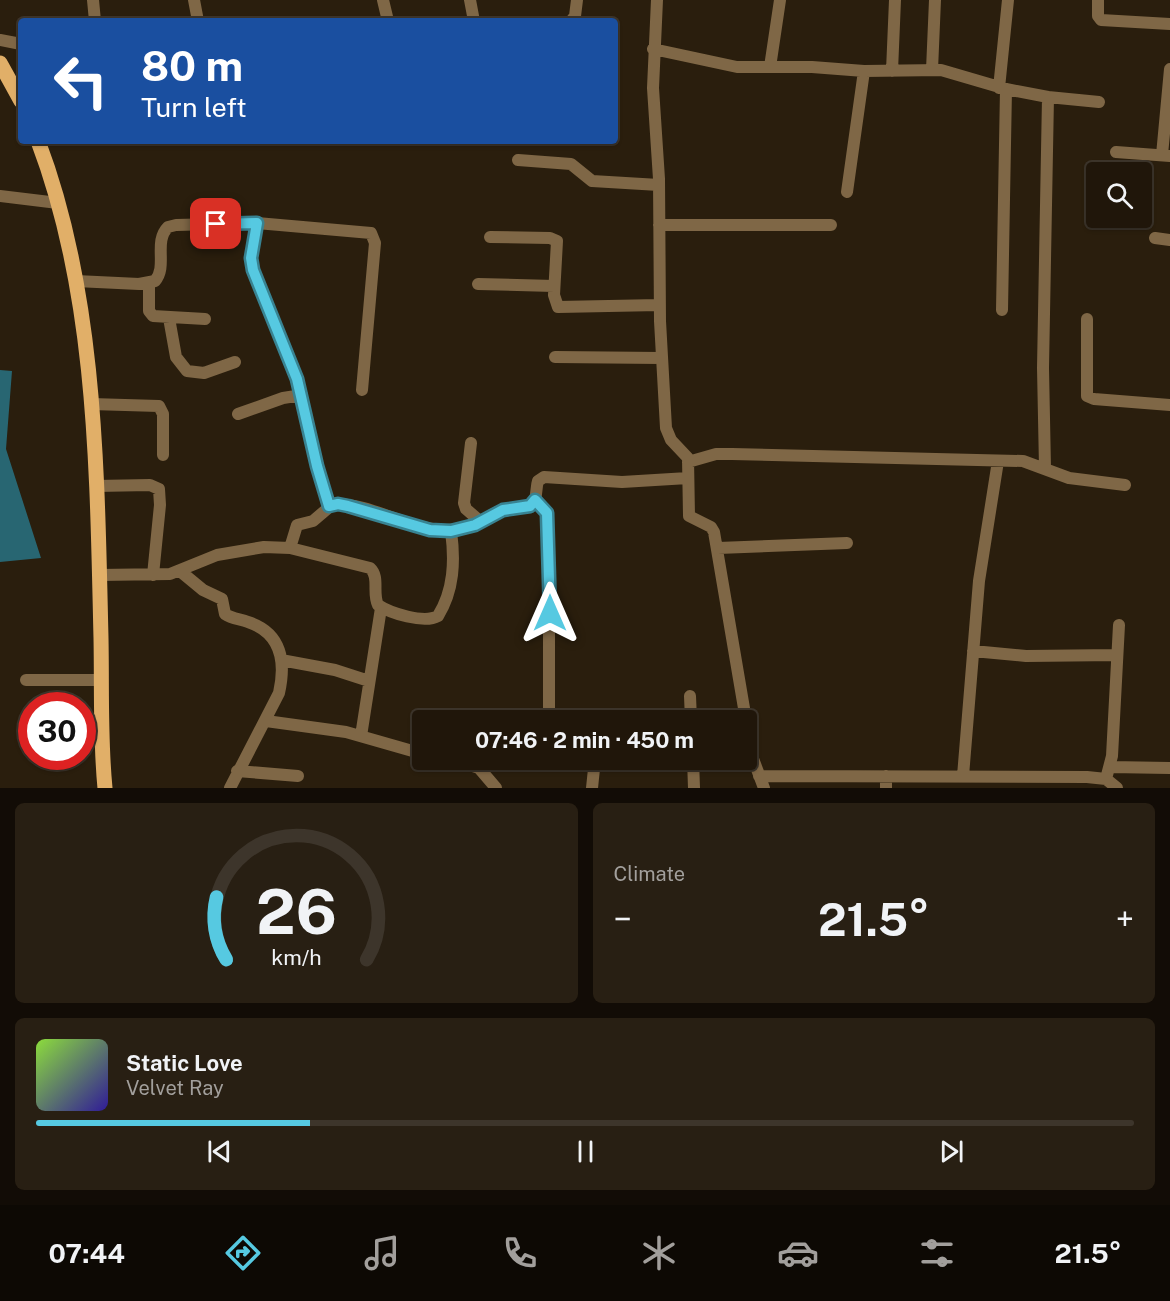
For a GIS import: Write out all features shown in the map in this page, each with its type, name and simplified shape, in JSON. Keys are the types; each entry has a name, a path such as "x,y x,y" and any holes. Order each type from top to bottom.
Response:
{"main road":[{"path":"0,63 18,96"},
{"path":"39,144 68,237 76,281 91,404 96,486 105,788"}],"street":[{"path":"93,0 95,18"},
{"path":"194,0 197,18"},
{"path":"383,0 387,18"},
{"path":"470,0 473,18"},
{"path":"574,18 577,0"},
{"path":"657,0 654,49 659,185 659,305 668,435 687,455 689,516 711,527 717,548 744,710"},
{"path":"770,68 780,0"},
{"path":"892,71 895,0"},
{"path":"932,70 934,0"},
{"path":"1002,310 1002,88 1008,0"},
{"path":"1098,0 1098,16 1101,20 1170,24"},
{"path":"0,40 18,43"},
{"path":"654,49 737,67 812,67 864,71 932,70 957,73 1002,88 1048,97 1099,102"},
{"path":"1116,152 1166,155 1170,69"},
{"path":"847,192 864,71"},
{"path":"1045,468 1043,368 1048,97"},
{"path":"518,160 571,164 592,181 659,185"},
{"path":"0,195 58,203"},
{"path":"76,281 149,283 159,277 161,239 168,227 257,223 358,231 373,235 362,390"},
{"path":"257,223 251,258 253,270 291,361 302,394 317,466 329,506"},
{"path":"659,225 831,225"},
{"path":"490,237 550,238 557,241 554,301 561,308 659,305"},
{"path":"1155,238 1170,240"},
{"path":"149,283 150,314 169,318 205,319"},
{"path":"478,284 554,286"},
{"path":"169,318 176,357 187,371 204,374 235,362"},
{"path":"1087,319 1087,396 1094,399 1170,405"},
{"path":"555,357 661,358"},
{"path":"238,414 283,398 302,394"},
{"path":"91,404 159,406 164,414 164,455"},
{"path":"471,443 464,503 466,509 481,522"},
{"path":"688,462 716,454 1023,461 1069,478 1125,485"},
{"path":"963,776 979,581 998,461"},
{"path":"290,548 297,525 316,519 329,506 338,504 430,530 451,531 481,522 503,510 530,506 535,500 538,481 544,477 622,482 688,478"},
{"path":"96,486 150,485 159,489 160,505 153,576"},
{"path":"535,500 546,509 549,542 549,710"},
{"path":"99,576 153,576 180,571 231,551 264,547 290,548 370,568 375,575 375,602 381,608 426,619 438,616 452,580 451,531"},
{"path":"717,548 847,543"},
{"path":"180,571 202,590 222,599 225,614 269,632 276,640 281,660 282,678 279,693 230,788"},
{"path":"361,736 381,608"},
{"path":"1117,788 1108,773 1119,625"},
{"path":"973,651 1026,656 1117,655"},
{"path":"281,660 335,670 369,681"},
{"path":"26,680 102,680"},
{"path":"690,696 691,710"},
{"path":"266,720 361,736 412,751"},
{"path":"757,767 761,782 886,782 963,776 1108,773 1170,768"},
{"path":"483,770 496,788"},
{"path":"592,788 594,770"},
{"path":"693,770 694,788"},
{"path":"237,771 298,776"}],"water":[{"path":"0,370 12,371 6,449 41,558 0,562"}],"route":[{"path":"216,224 257,223 251,258 253,270 297,379 317,466 329,506 338,504 348,506 430,530 451,531 467,528 503,510 530,506 535,500 546,509 547,513 550,613"}]}
